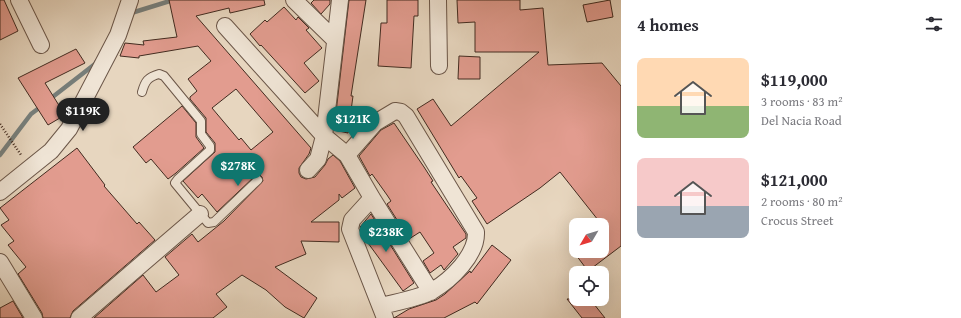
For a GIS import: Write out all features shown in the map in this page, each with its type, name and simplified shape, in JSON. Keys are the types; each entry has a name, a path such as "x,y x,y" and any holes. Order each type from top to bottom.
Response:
{"street":[{"path":"19,0 41,45"},
{"path":"0,192 51,151 69,129 118,35 130,0"},
{"path":"294,0 335,40"},
{"path":"308,170 318,159 324,136 340,0"},
{"path":"438,0 439,66"},
{"path":"225,26 324,136 347,155 372,198 432,292"},
{"path":"347,155 375,123 395,110 401,112 406,116 476,232 477,240 471,254 459,270 432,292 383,312 350,229 352,220 372,198"},
{"path":"79,318 200,214"},
{"path":"0,262 34,318"}],"lane":[{"path":"142,92 144,82 151,76 159,74 164,76 201,121 201,134 210,146 210,150 178,179 175,184 208,223 214,222 258,180"}],"path":[{"path":"0,124 30,168"}],"building":[{"path":"0,0 4,0 18,31 0,40"},
{"path":"169,0 264,0 265,5 230,13 229,8 196,16 311,148 309,154 299,168 301,177 306,179 315,177 328,159 333,155 340,161 355,188 342,198 339,194 339,200 311,222 339,222 339,242 301,241 306,254 275,267 317,298 304,318 285,307 266,290 242,275 216,294 227,307 213,318 94,318 143,275 156,292 179,275 165,257 192,234 198,242 224,221 263,181 260,175 255,176 217,212 202,194 198,198 183,181 215,152 215,143 206,132 206,118 190,99 190,97 197,91 188,79 211,61 198,46 139,56 139,58 120,56 125,43 144,45 143,41 177,37","holes":["236,89 273,132 251,150 241,138 239,140 212,108"]},
{"path":"314,0 330,0 330,4 321,14 311,3"},
{"path":"349,0 366,0 351,96 353,96 348,133 334,130"},
{"path":"387,0 418,0 418,16 414,16 411,68 378,66 381,23 387,23"},
{"path":"457,0 520,0 520,10 543,8 548,65 602,63 621,86 621,246 609,255 609,218 596,218 560,172 540,188 487,224 472,201 477,198 461,176 459,178 417,109 433,99 451,126 539,52 475,52 475,22 458,23"},
{"path":"610,0 613,17 587,22 583,5"},
{"path":"284,7 296,20 298,17 309,28 306,30 322,48 304,63 319,81 305,93 250,34 265,20 267,22"},
{"path":"76,49 85,63 45,83 65,115 48,125 18,78"},
{"path":"459,56 480,57 480,79 458,79"},
{"path":"182,106 196,123 196,137 204,148 168,179 151,159 146,163 133,147"},
{"path":"394,123 424,167 433,181 431,182 466,234 466,238 453,247 458,254 444,270 441,265 430,273 423,261 434,253 420,232 409,239 387,204 391,201 372,174 370,176 359,156 381,130"},
{"path":"77,148 105,185 104,186 137,224 139,222 155,240 73,311 70,318 43,318 42,313 18,274 26,267 8,245 14,241 1,225 9,220 0,208"},
{"path":"371,214 414,283 403,291 368,243 370,242 360,227"},
{"path":"492,245 511,260 477,304 475,302 444,318 394,318 409,309 436,300 445,294 470,271 471,273"},
{"path":"578,258 605,258 595,266 584,266"},
{"path":"13,301 23,318 0,318 0,308"},
{"path":"573,306 596,306 605,318 582,318"}],"waterway":[{"path":"128,14 173,0"},
{"path":"50,99 97,61"},
{"path":"0,155 31,114 43,105"}]}
